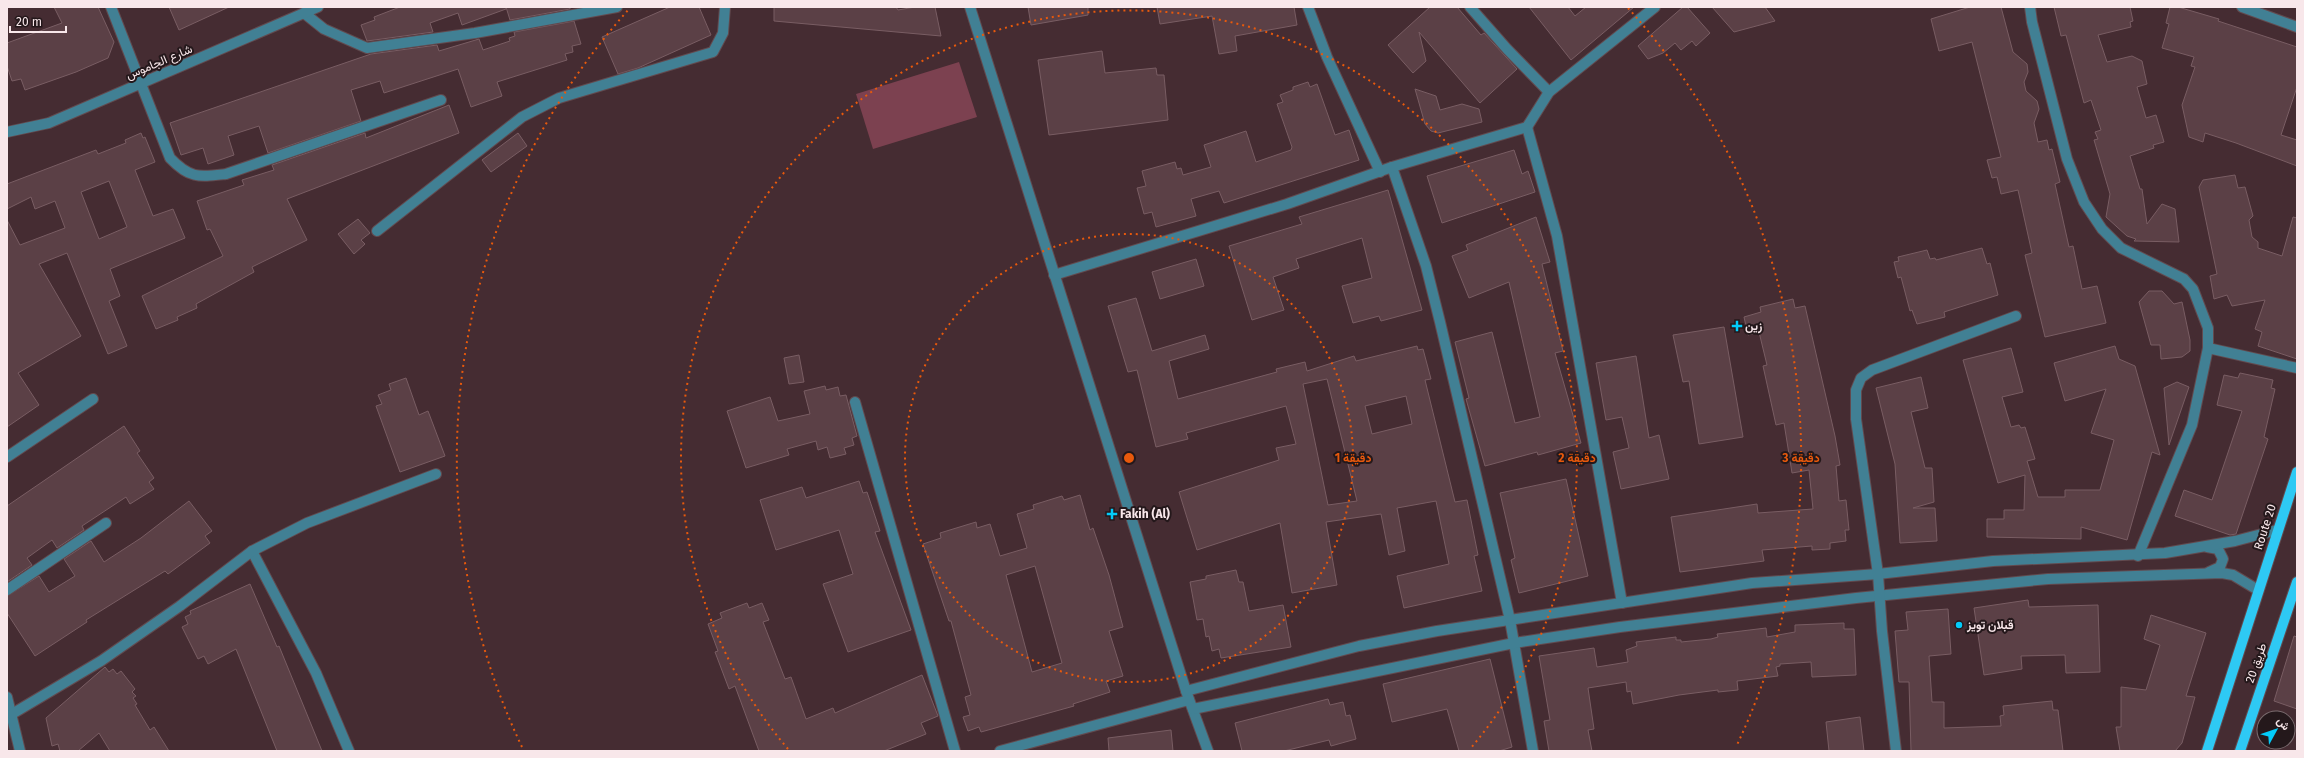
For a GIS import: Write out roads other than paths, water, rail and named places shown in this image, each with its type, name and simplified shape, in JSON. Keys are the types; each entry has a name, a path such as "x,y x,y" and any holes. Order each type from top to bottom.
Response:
{"main road":[{"name":"Route 20","path":"2258,590 2297,472"},
{"name":"طريق 20","path":"2240,751 2297,582"},
{"name":"طريق 20","path":"2206,751 2258,590"}],"street":[{"path":"111,7 170,158 183,172 201,177 226,174 441,100"},
{"name":"شارع الجاموس","path":"7,132 49,123 318,7"},
{"path":"304,13 330,32 367,48 475,33 616,7"},
{"path":"377,231 522,117 559,98 713,52 723,33 726,7"},
{"path":"970,7 1189,700 1208,751"},
{"path":"1308,7 1327,57 1380,172"},
{"path":"1470,7 1507,49 1549,92"},
{"path":"1054,274 1288,204 1392,167 1527,127 1549,92 1655,7"},
{"path":"2030,7 2032,22 2067,158 2084,202 2102,229 2120,248 2184,279 2193,289 2208,328 2208,348 2192,425 2153,524 2138,556"},
{"path":"2242,7 2297,27"},
{"path":"1527,127 1557,236 1622,602"},
{"path":"1392,167 1426,266 1510,620 1533,751"},
{"path":"1896,751 1882,631 1878,574 1856,419 1856,390 1859,382 1865,374 1872,370 2016,316"},
{"path":"2208,348 2297,368"},
{"path":"7,457 93,399"},
{"path":"855,402 955,751"},
{"path":"12,714 101,661 180,606 252,551 307,523 436,474"},
{"path":"7,590 106,523"},
{"path":"1000,751 1189,700 1359,646 1437,631 1752,583 1878,574 1993,561 2138,556 2204,547 2278,530"},
{"path":"2203,574 2220,567 2223,560 2218,549 2204,547"},
{"path":"252,551 316,673 349,751"},
{"path":"1189,700 1514,643 1620,627 1880,596 2048,579 2203,574 2233,575 2258,590"},
{"path":"7,697 20,751"}],"place":[{"name":"زين","path":"1737,326"},
{"name":"Fakih (Al)","path":"1112,514"},
{"name":"قبلان تويز","path":"1959,625"}]}
